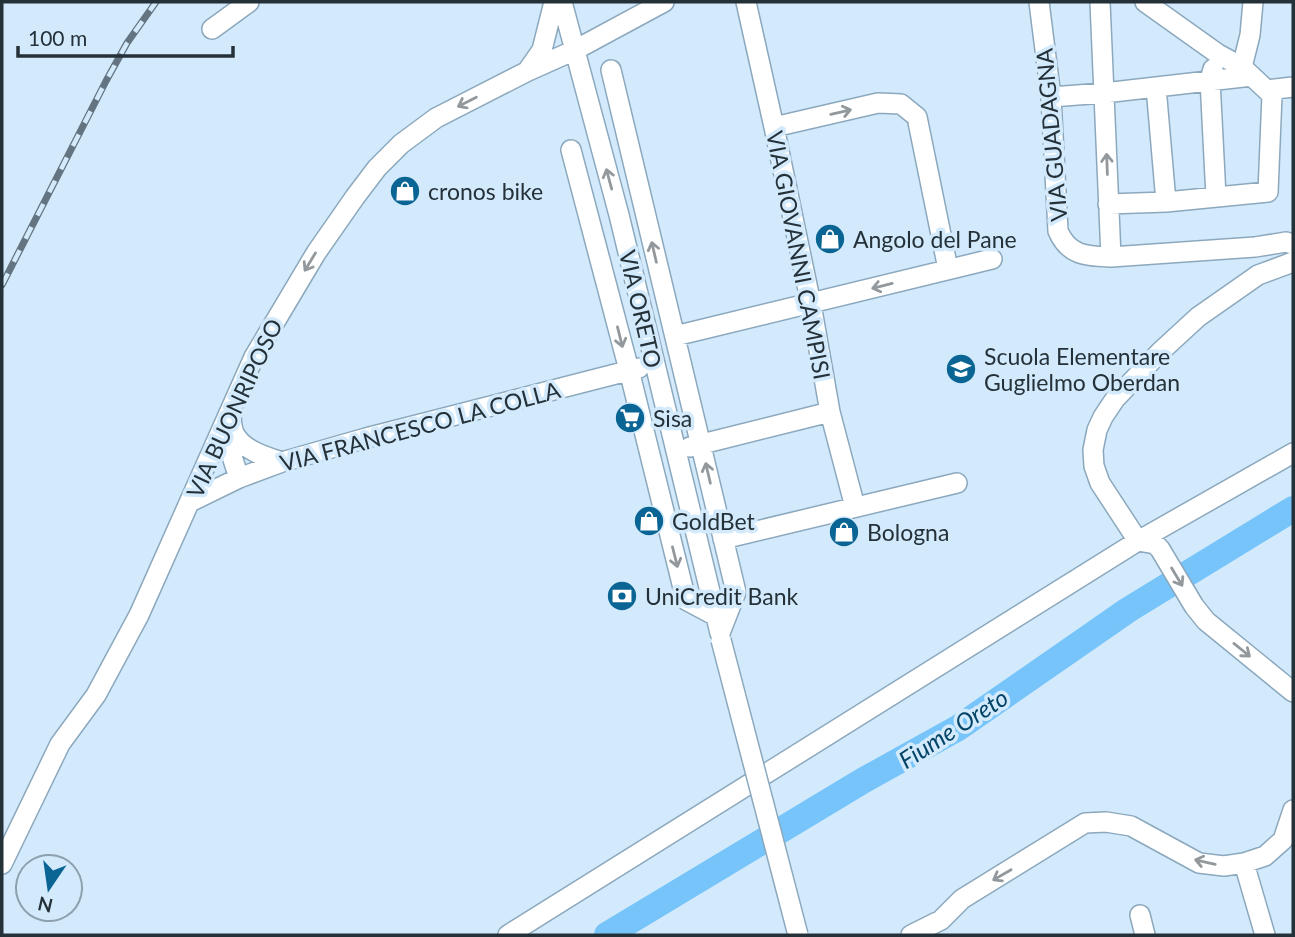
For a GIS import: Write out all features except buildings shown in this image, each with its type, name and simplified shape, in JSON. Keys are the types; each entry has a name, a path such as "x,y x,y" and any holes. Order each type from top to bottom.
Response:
{"street":[{"path":"212,29 249,2"},
{"path":"528,71 542,50 554,2"},
{"name":"VIA ORETO","path":"562,2 619,215 719,630 798,935"},
{"name":"VIA BUONRIPOSO","path":"2,864 60,744 96,695 139,615 254,356 316,253 377,168 401,144 436,118 575,50 664,2"},
{"name":"VIA GIOVANNI CAMPISI","path":"746,2 811,304 830,412 855,507"},
{"name":"VIA GUADAGNA","path":"1039,2 1051,97 1058,230 1064,244 1076,252 1111,257 1293,244"},
{"path":"1100,2 1111,257"},
{"path":"1145,2 1258,82"},
{"path":"1108,204 1166,202 1268,192 1258,82 1250,35 1253,2"},
{"path":"1216,197 1210,80 1218,54"},
{"name":"VIA ORETO","path":"611,70 736,592 719,630"},
{"path":"1051,97 1210,80 1293,87"},
{"path":"1156,87 1166,202"},
{"path":"774,127 878,103 901,104 917,117 948,269"},
{"name":"VIA ORETO","path":"571,150 686,600 719,630"},
{"path":"591,223 644,210"},
{"path":"674,336 992,259"},
{"path":"1293,261 1258,275 1198,317 1160,352 1115,399 1097,430 1093,450 1094,466 1100,483 1138,541 1155,544 1160,549 1206,621 1293,692"},
{"name":"VIA FRANCESCO LA COLLA","path":"190,502 239,478 282,462 392,431 654,365"},
{"path":"230,409 233,431 237,438 258,453 282,462"},
{"path":"230,409 228,444 239,478"},
{"path":"675,451 830,412"},
{"path":"508,935 1138,541 1293,453"},
{"path":"723,539 957,483"},
{"path":"911,935 942,920 961,899 1085,823 1106,821 1131,826 1199,863 1224,866 1265,856 1283,840 1293,810"},
{"path":"1244,863 1265,935"},
{"path":"1140,915 1145,935"}],"waterway":[{"name":"Fiume Oreto","path":"607,935 864,780 958,728 1128,610 1293,509"}],"railway":[{"path":"2,285 106,81 127,43 156,2"}],"place":[{"name":"cronos bike","path":"405,191"},
{"name":"Angolo del Pane","path":"830,239"},
{"name":"Scuola Elementare Guglielmo Oberdan","path":"961,369"},
{"name":"Sisa","path":"630,418"},
{"name":"GoldBet","path":"649,521"},
{"name":"Bologna","path":"844,532"},
{"name":"UniCredit Bank","path":"622,596"}]}
